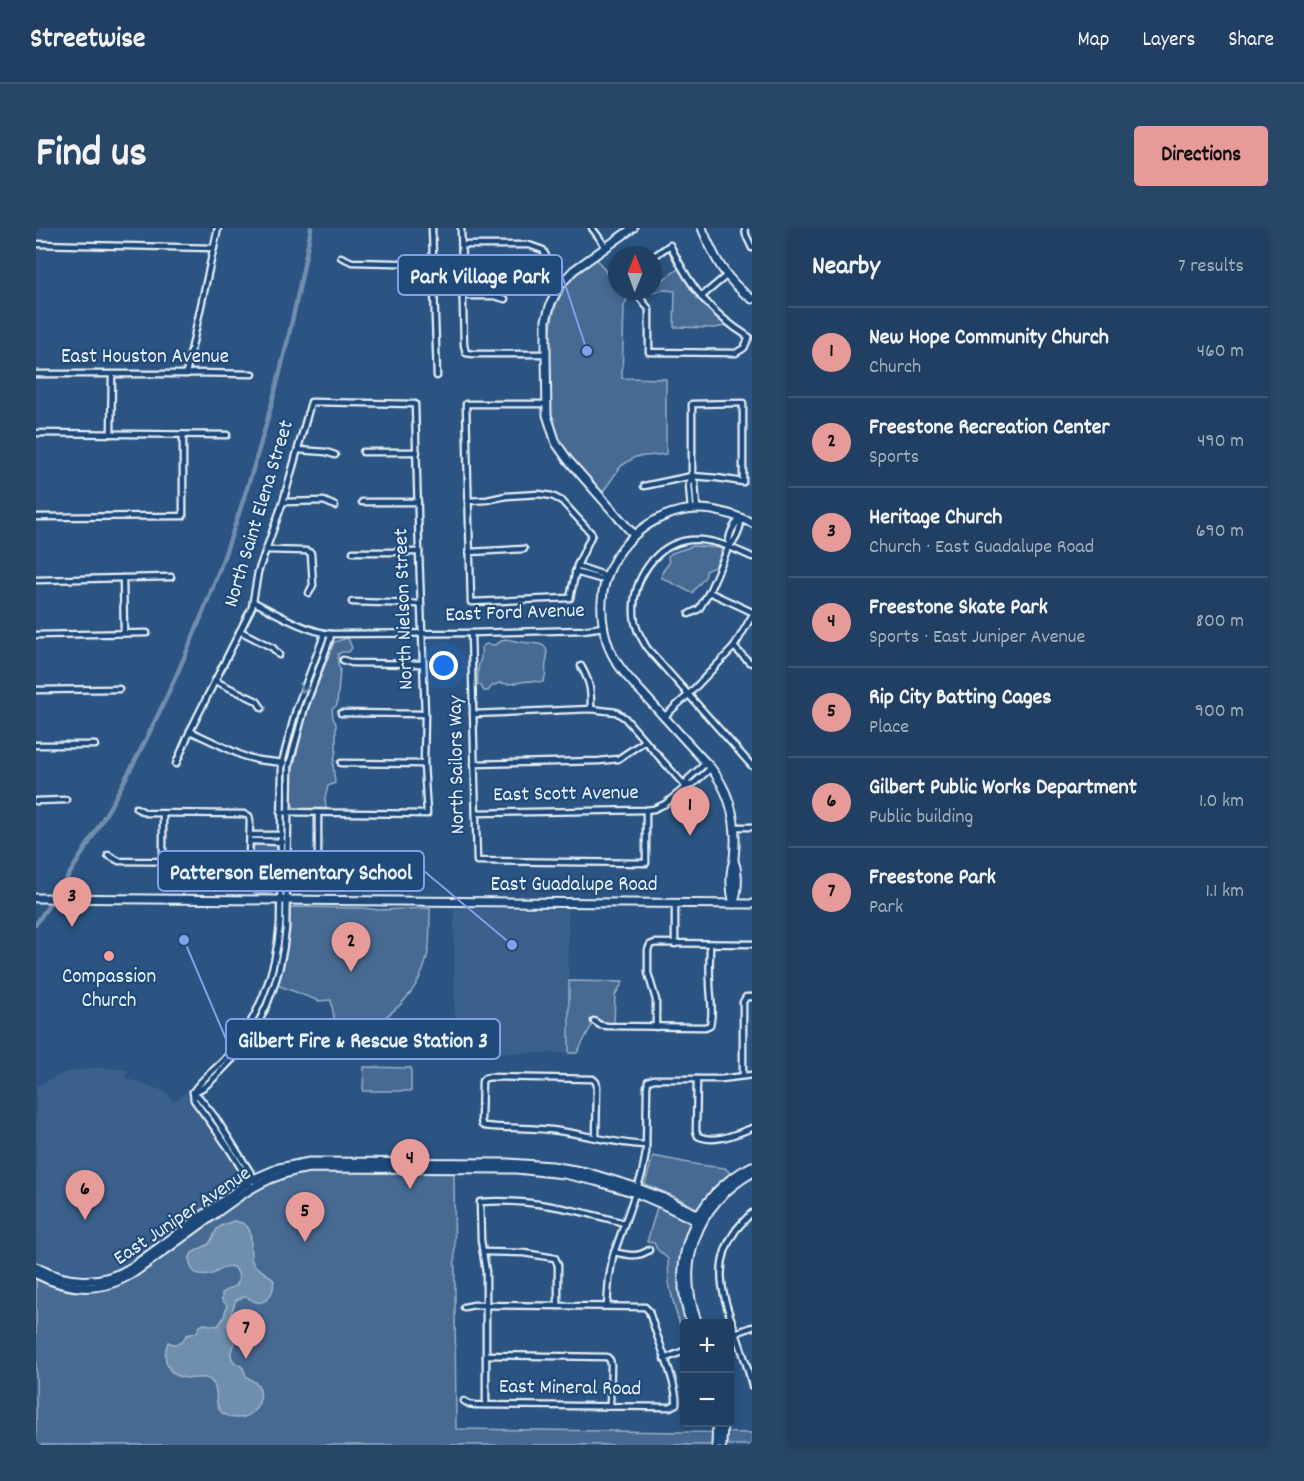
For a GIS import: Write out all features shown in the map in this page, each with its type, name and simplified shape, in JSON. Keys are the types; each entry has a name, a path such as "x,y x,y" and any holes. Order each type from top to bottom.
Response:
{"street":[{"path":"186,374 218,228"},
{"path":"432,228 437,376"},
{"path":"461,228 466,353 546,354"},
{"path":"592,228 606,247"},
{"path":"633,228 574,270 560,285 551,303 546,321 546,404 552,432 561,451 634,535"},
{"path":"702,228 712,254 726,276 752,299"},
{"path":"745,228 752,248"},
{"path":"36,244 214,248"},
{"path":"462,245 529,245 543,250 548,258"},
{"path":"642,300 649,309 649,352 736,353 744,348 751,337 730,325 701,297 670,245 662,251"},
{"path":"341,257 352,262 433,264"},
{"path":"701,297 726,276"},
{"path":"462,296 494,296 505,299"},
{"name":"East Houston Avenue","path":"36,374 253,374"},
{"path":"111,434 112,375"},
{"name":"North Nielson Street","path":"311,402 415,404 427,814 318,813"},
{"name":"North Saint Elena Street","path":"176,764 254,602 258,572 283,501 311,402"},
{"path":"644,486 692,477 743,482 743,402 692,404 692,477 695,483 694,509"},
{"path":"468,501 539,494 552,496 562,501 592,534 577,566 570,598 471,602 469,552 466,404 546,404"},
{"path":"36,433 227,435"},
{"path":"36,517 183,516 183,435"},
{"path":"298,450 335,455"},
{"path":"363,452 417,452"},
{"path":"283,501 324,501 335,506"},
{"path":"362,502 418,502"},
{"path":"734,904 732,867 735,827 726,794 718,778 708,766 624,672 611,651 603,627 602,601 606,579 621,551 634,535 657,519 694,509 718,510 752,523"},
{"path":"689,614 699,609 709,592 729,546 734,542 741,525 741,518"},
{"path":"752,557 710,540 689,540 671,546 656,556 641,574 634,614 638,633 647,648 752,766"},
{"path":"469,552 524,549"},
{"path":"266,550 311,553 313,585 309,593"},
{"path":"353,552 419,552"},
{"path":"577,566 601,574 606,579"},
{"path":"575,572 606,579"},
{"path":"36,580 171,577"},
{"path":"123,578 124,633"},
{"path":"664,717 734,647 752,614 709,592"},
{"name":"East Ford Avenue","path":"254,602 308,628 331,634 471,633 583,630 603,627"},
{"path":"352,602 420,604"},
{"path":"240,631 273,648 279,655"},
{"path":"36,635 147,633"},
{"path":"253,1183 230,1139 199,1096 193,1092 200,1090 225,1068 244,1045 262,1016 281,963 285,932 280,838 282,763 296,710 323,633"},
{"name":"North Sailors Way","path":"471,633 477,861 646,863 646,810"},
{"path":"283,901 289,764 305,707 331,634"},
{"path":"734,647 752,663"},
{"path":"343,660 352,663 422,664"},
{"path":"581,666 591,688 591,710"},
{"path":"215,681 257,701 262,708"},
{"path":"36,690 119,689"},
{"path":"473,714 591,710 616,712 625,718 686,788"},
{"path":"341,713 425,714"},
{"path":"190,731 243,756 289,764"},
{"path":"474,764 618,759 645,741"},
{"path":"36,745 95,745"},
{"path":"341,763 424,764"},
{"name":"East Scott Avenue","path":"476,813 654,809 665,804 686,788 688,779 708,766"},
{"path":"36,801 66,800"},
{"path":"108,855 119,861 244,862 248,860 249,816 244,814 146,813 136,808"},
{"path":"280,812 318,813 320,861 375,863"},
{"path":"163,814 163,861"},
{"path":"735,827 752,827"},
{"path":"250,835 280,838 287,842"},
{"path":"250,841 280,838 287,835"},
{"name":"East Guadalupe Road","path":"36,898 752,904"},
{"path":"675,904 675,944"},
{"path":"656,1027 656,1000 648,973 650,945 654,943 752,944"},
{"path":"594,1021 607,1026 705,1027 710,1025 710,944"},
{"path":"743,1076 743,1004 745,998 752,996"},
{"path":"608,1306 609,1279 614,1252 644,1165 648,1081 654,1078 722,1079 752,1075"},
{"path":"596,1138 597,1086 595,1080 490,1077 483,1079 482,1125 546,1129 627,1144 646,1145"},
{"path":"697,1079 696,1131 698,1136 720,1138 752,1128"},
{"name":"East Juniper Avenue","path":"36,1267 58,1277 76,1281 93,1281 117,1275 253,1183 310,1168 518,1163 552,1166 600,1176 700,1219"},
{"path":"696,1319 691,1305 688,1272 692,1247 705,1205 722,1187 752,1166"},
{"path":"690,1319 682,1276 686,1246 700,1219 726,1192 752,1173"},
{"name":"East Juniper Avenue","path":"36,1274 54,1282 82,1288 118,1281 135,1272 253,1183"},
{"path":"486,1405 486,1272 481,1240 480,1202 540,1204 624,1223"},
{"path":"752,1213 729,1242 723,1264 722,1288 752,1386"},
{"path":"614,1252 637,1256 649,1250"},
{"path":"483,1252 530,1254 556,1259 558,1306"},
{"path":"464,1307 486,1305 647,1308 664,1359 680,1353"},
{"path":"736,1333 752,1327"},
{"path":"486,1355 603,1356 609,1359 611,1365 610,1406"},
{"name":"East Mineral Road","path":"464,1401 472,1405 670,1407 676,1404 677,1398 664,1359"},
{"path":"718,1427 722,1445"},
{"path":"716,1445 722,1427"}],"shaded area":[{"path":"597,259 608,275 608,300 627,300 624,306 622,378 666,379 666,454 635,457 621,466 602,493 562,447 550,412 551,329 554,311 564,288 581,270"},
{"path":"678,269 725,326 715,328 674,327 675,291 662,290 662,281"},
{"path":"693,546 720,548 721,554 715,567 707,570 705,577 692,593 662,576 669,563 668,556"},
{"path":"348,638 352,648 349,652 338,654 340,669 337,705 332,709 336,724 336,751 333,764 335,783 328,786 325,798 326,808 297,809 292,805 291,776 307,712 334,642"},
{"path":"506,639 537,643 545,647 547,656 543,682 499,683 488,691 484,691 478,685 481,648 486,644 495,645"},
{"path":"256,843 274,843 277,847 277,887 271,893 254,893 255,867 250,861"},
{"path":"294,907 378,910 430,908 427,959 408,996 399,1006 377,1022 337,1035 331,1000 319,1001 277,985 284,959 288,912"},
{"path":"454,908 568,909 569,1053 455,1053"},
{"path":"569,981 623,982 615,995 614,1026 594,1021 577,1053 569,1053"},
{"path":"98,1067 127,1070 125,1078 167,1092 173,1102 186,1093 218,1136 243,1179 242,1183 120,1271 88,1279 58,1275 36,1264 36,1086 63,1073"},
{"path":"364,1067 411,1068 411,1091 363,1091"},
{"path":"653,1156 725,1168 730,1173 698,1208 645,1184"},
{"path":"309,1171 454,1171 456,1429 752,1433 752,1445 36,1445 36,1276 100,1288 245,1195 280,1176"},
{"path":"658,1204 698,1222 691,1240 689,1310 692,1319 680,1319 680,1325 669,1284 668,1259 654,1243 647,1242"},
{"path":"233,1221 247,1226 250,1231 253,1263 274,1281 269,1297 262,1302 246,1296 236,1300 227,1325 238,1333 232,1349 232,1358 243,1368 245,1375 258,1385 261,1395 254,1411 237,1418 227,1416 220,1411 211,1381 206,1378 176,1375 168,1366 165,1355 168,1342 179,1343 186,1335 196,1333 204,1324 218,1326 224,1317 227,1305 222,1300 222,1293 237,1285 237,1270 228,1267 211,1274 199,1275 192,1268 190,1259 192,1253 209,1244 217,1229"}],"waterway":[{"path":"36,924 88,845 134,763 175,678 211,591 242,502 269,412 292,320 311,228"}],"place":[{"name":"Park Village Park","path":"587,351"},
{"name":"New Hope Community Church","path":"690,836"},
{"name":"Heritage Church","path":"72,927"},
{"name":"Gilbert Fire & Rescue Station 3","path":"184,940"},
{"name":"Patterson Elementary School","path":"512,945"},
{"name":"Compassion Church","path":"109,956"},
{"name":"Freestone Recreation Center","path":"351,972"},
{"name":"Freestone Skate Park","path":"410,1189"},
{"name":"Gilbert Public Works Department","path":"85,1220"},
{"name":"Rip City Batting Cages","path":"305,1242"},
{"name":"Freestone Park","path":"246,1359"}]}
